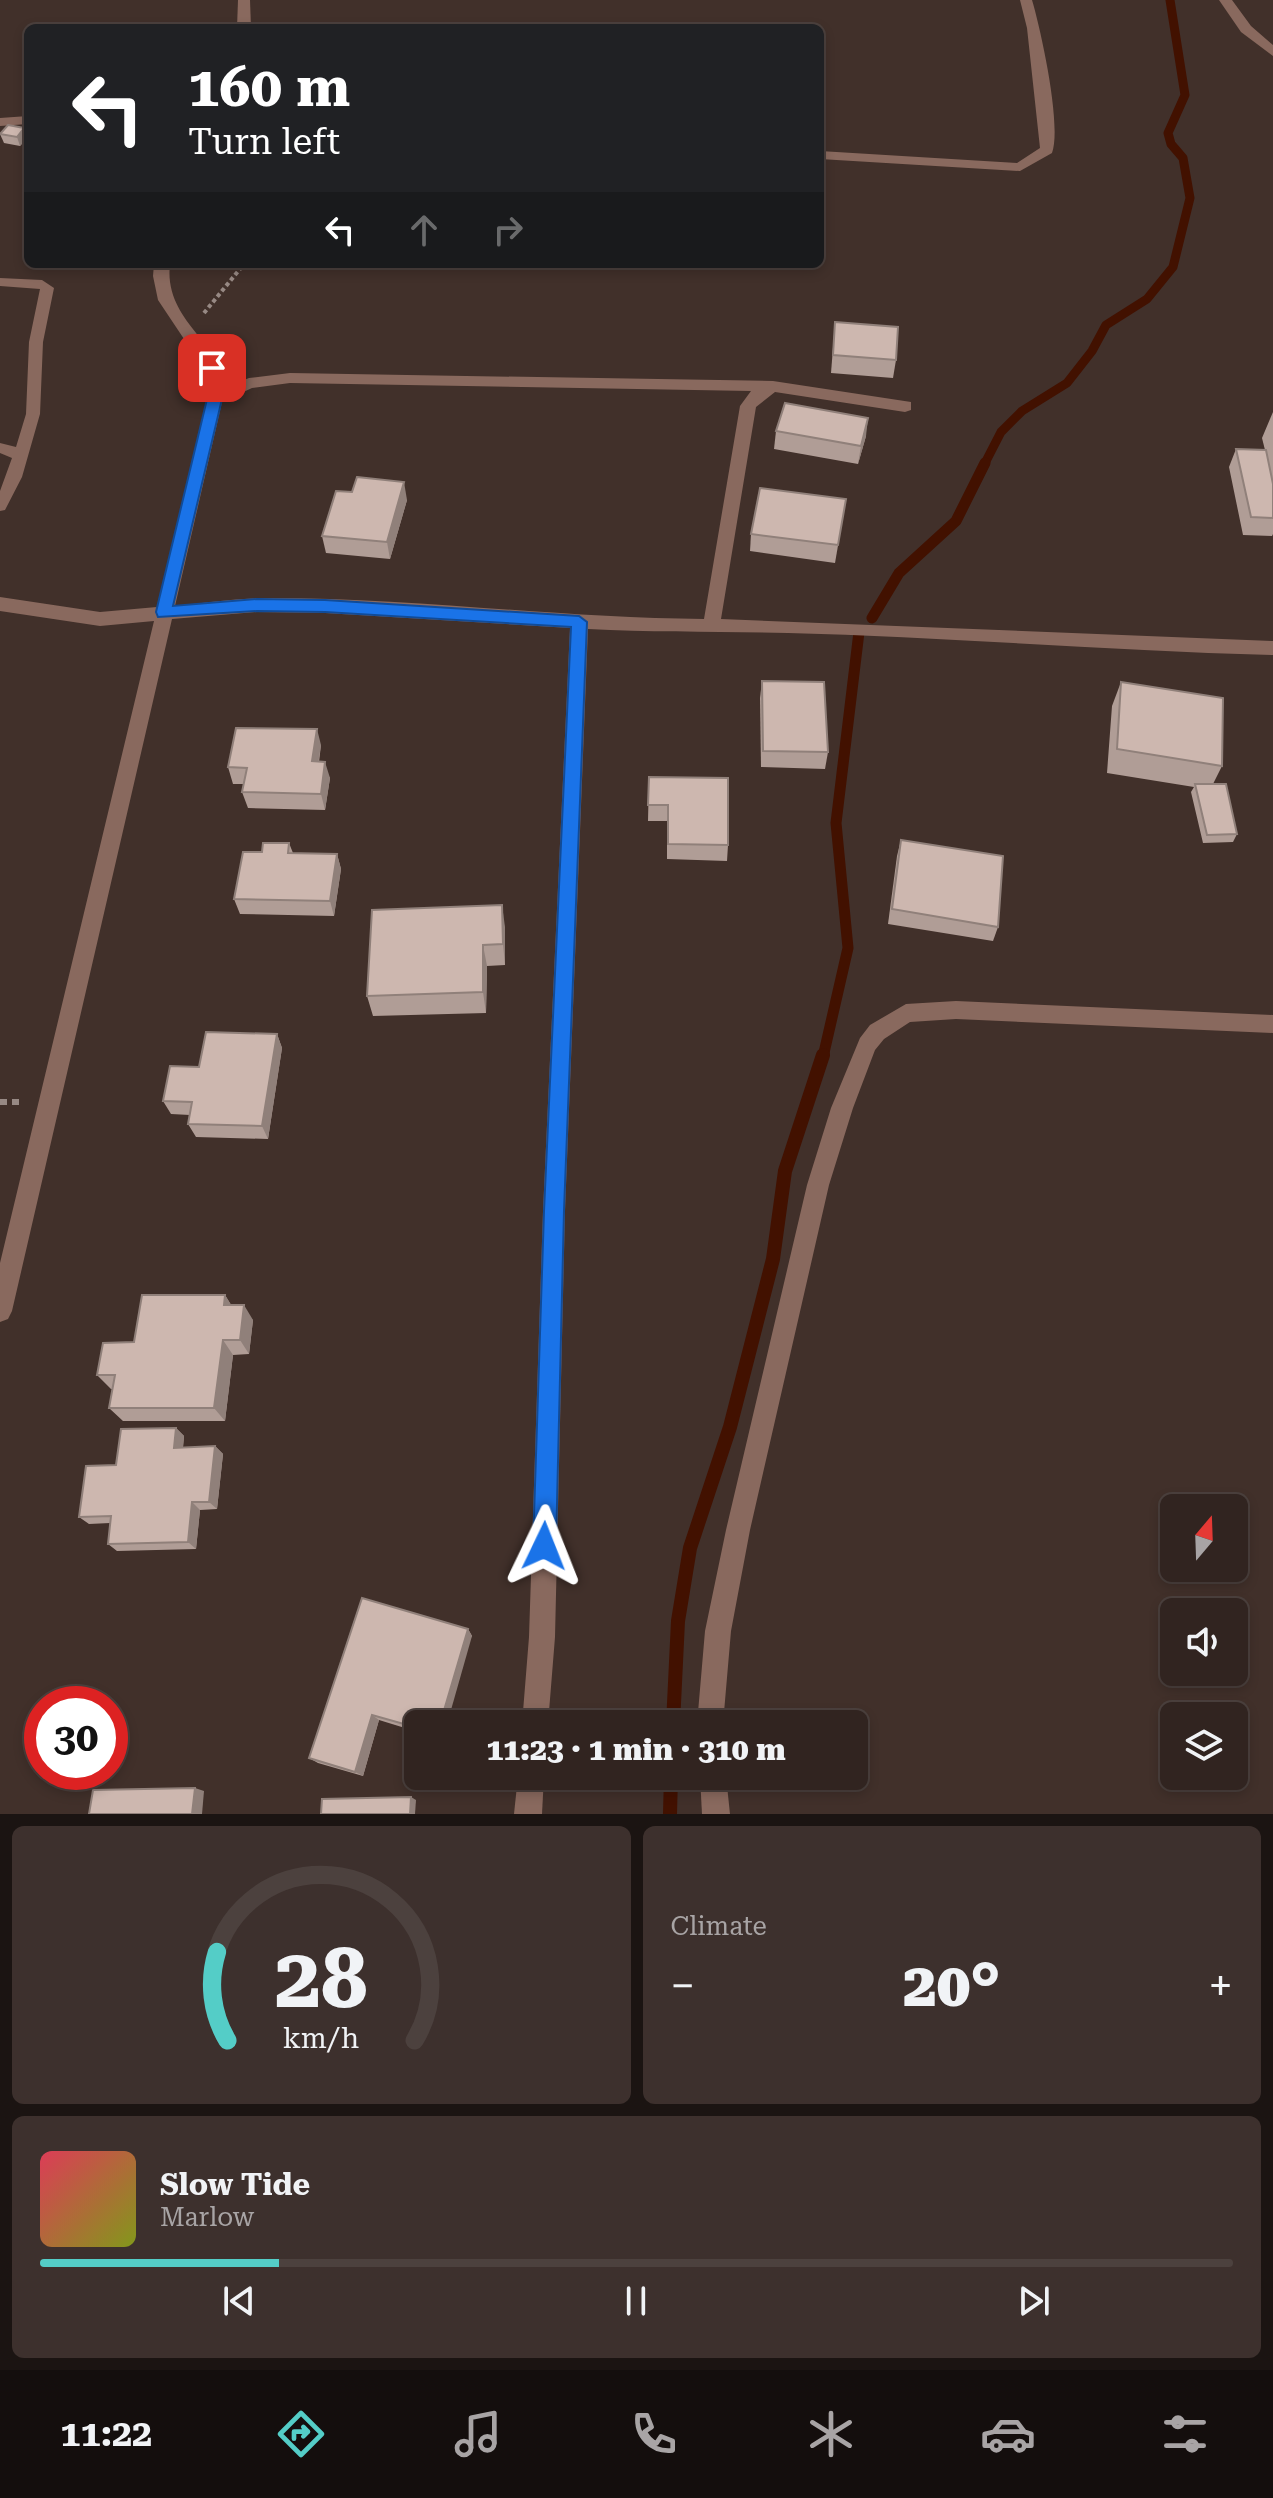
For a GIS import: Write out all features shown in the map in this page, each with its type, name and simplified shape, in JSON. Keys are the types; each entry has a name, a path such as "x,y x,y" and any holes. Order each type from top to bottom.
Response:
{"street":[{"path":"244,0 244,24"},
{"path":"824,155 1020,167 1047,150 1047,126 1034,28 1026,0"},
{"path":"1225,0 1246,29 1273,52"},
{"path":"0,1311 215,399 216,379 212,368 161,289 161,268"},
{"path":"215,399 249,383 290,378 773,386 905,406"},
{"path":"711,627 749,403 773,386"},
{"path":"0,604 100,619 257,605 325,606 579,622 711,627 788,626 1106,643 1273,648"},
{"path":"536,1710 542,1637 554,1211 579,622"},
{"path":"711,1710 718,1631 732,1559 818,1185 857,1070 867,1045 877,1032 906,1013 956,1010 1273,1024"},
{"path":"528,1814 530,1790"},
{"path":"714,1790 716,1814"}],"lane":[{"path":"0,122 24,120"},
{"path":"0,282 42,284 47,288 36,342 33,414 15,477 0,506"},
{"path":"0,448 19,454 20,460"}],"path":[{"path":"188,334 241,268"}],"building":[{"path":"8,125 24,128 17,137 0,134"},
{"path":"835,322 898,327 896,360 833,355"},
{"path":"785,403 868,418 861,446 776,431"},
{"path":"1236,449 1266,450 1273,484 1273,518 1251,517"},
{"path":"357,477 404,482 387,542 322,536 336,491 352,492"},
{"path":"760,488 846,499 838,545 751,534"},
{"path":"762,681 824,682 828,752 763,751"},
{"path":"1121,682 1223,698 1222,766 1117,749"},
{"path":"236,728 317,729 312,761 325,762 321,794 242,792 247,768 228,767"},
{"path":"649,777 728,778 728,845 668,844 668,805 648,805"},
{"path":"1195,784 1226,784 1237,834 1207,835"},
{"path":"901,840 1003,856 998,927 892,909"},
{"path":"263,843 289,843 288,853 337,854 330,901 234,899 243,852 262,852"},
{"path":"502,905 503,944 483,945 483,992 367,996 372,910"},
{"path":"206,1032 277,1034 262,1126 188,1124 192,1102 163,1101 170,1066 199,1067"},
{"path":"142,1295 225,1295 224,1305 244,1305 240,1340 223,1340 214,1408 109,1408 115,1375 97,1375 103,1343 134,1342"},
{"path":"176,1428 174,1448 215,1446 209,1502 192,1502 188,1542 108,1544 111,1516 79,1517 86,1466 116,1465 121,1429"},
{"path":"362,1598 468,1629 444,1710 404,1710 404,1724 372,1715 355,1772 309,1758"},
{"path":"195,1788 192,1814 89,1814 93,1790"},
{"path":"411,1797 410,1814 321,1814 322,1799"}],"waterway":[{"path":"984,465 1001,432 1022,411 1067,383 1092,351 1106,325 1147,299 1173,267 1190,198 1183,158 1171,144 1168,133 1185,95 1170,0"},
{"path":"872,618 899,573 956,521 984,465"},
{"path":"823,1057 848,948 836,823 859,632"},
{"path":"674,1710 678,1621 690,1548 730,1427 773,1259 785,1171 823,1055"},
{"path":"670,1814 671,1790"}],"route":[{"path":"212,368 216,379 215,399 164,612 257,605 325,606 579,622 554,1211 544,1546"}]}
